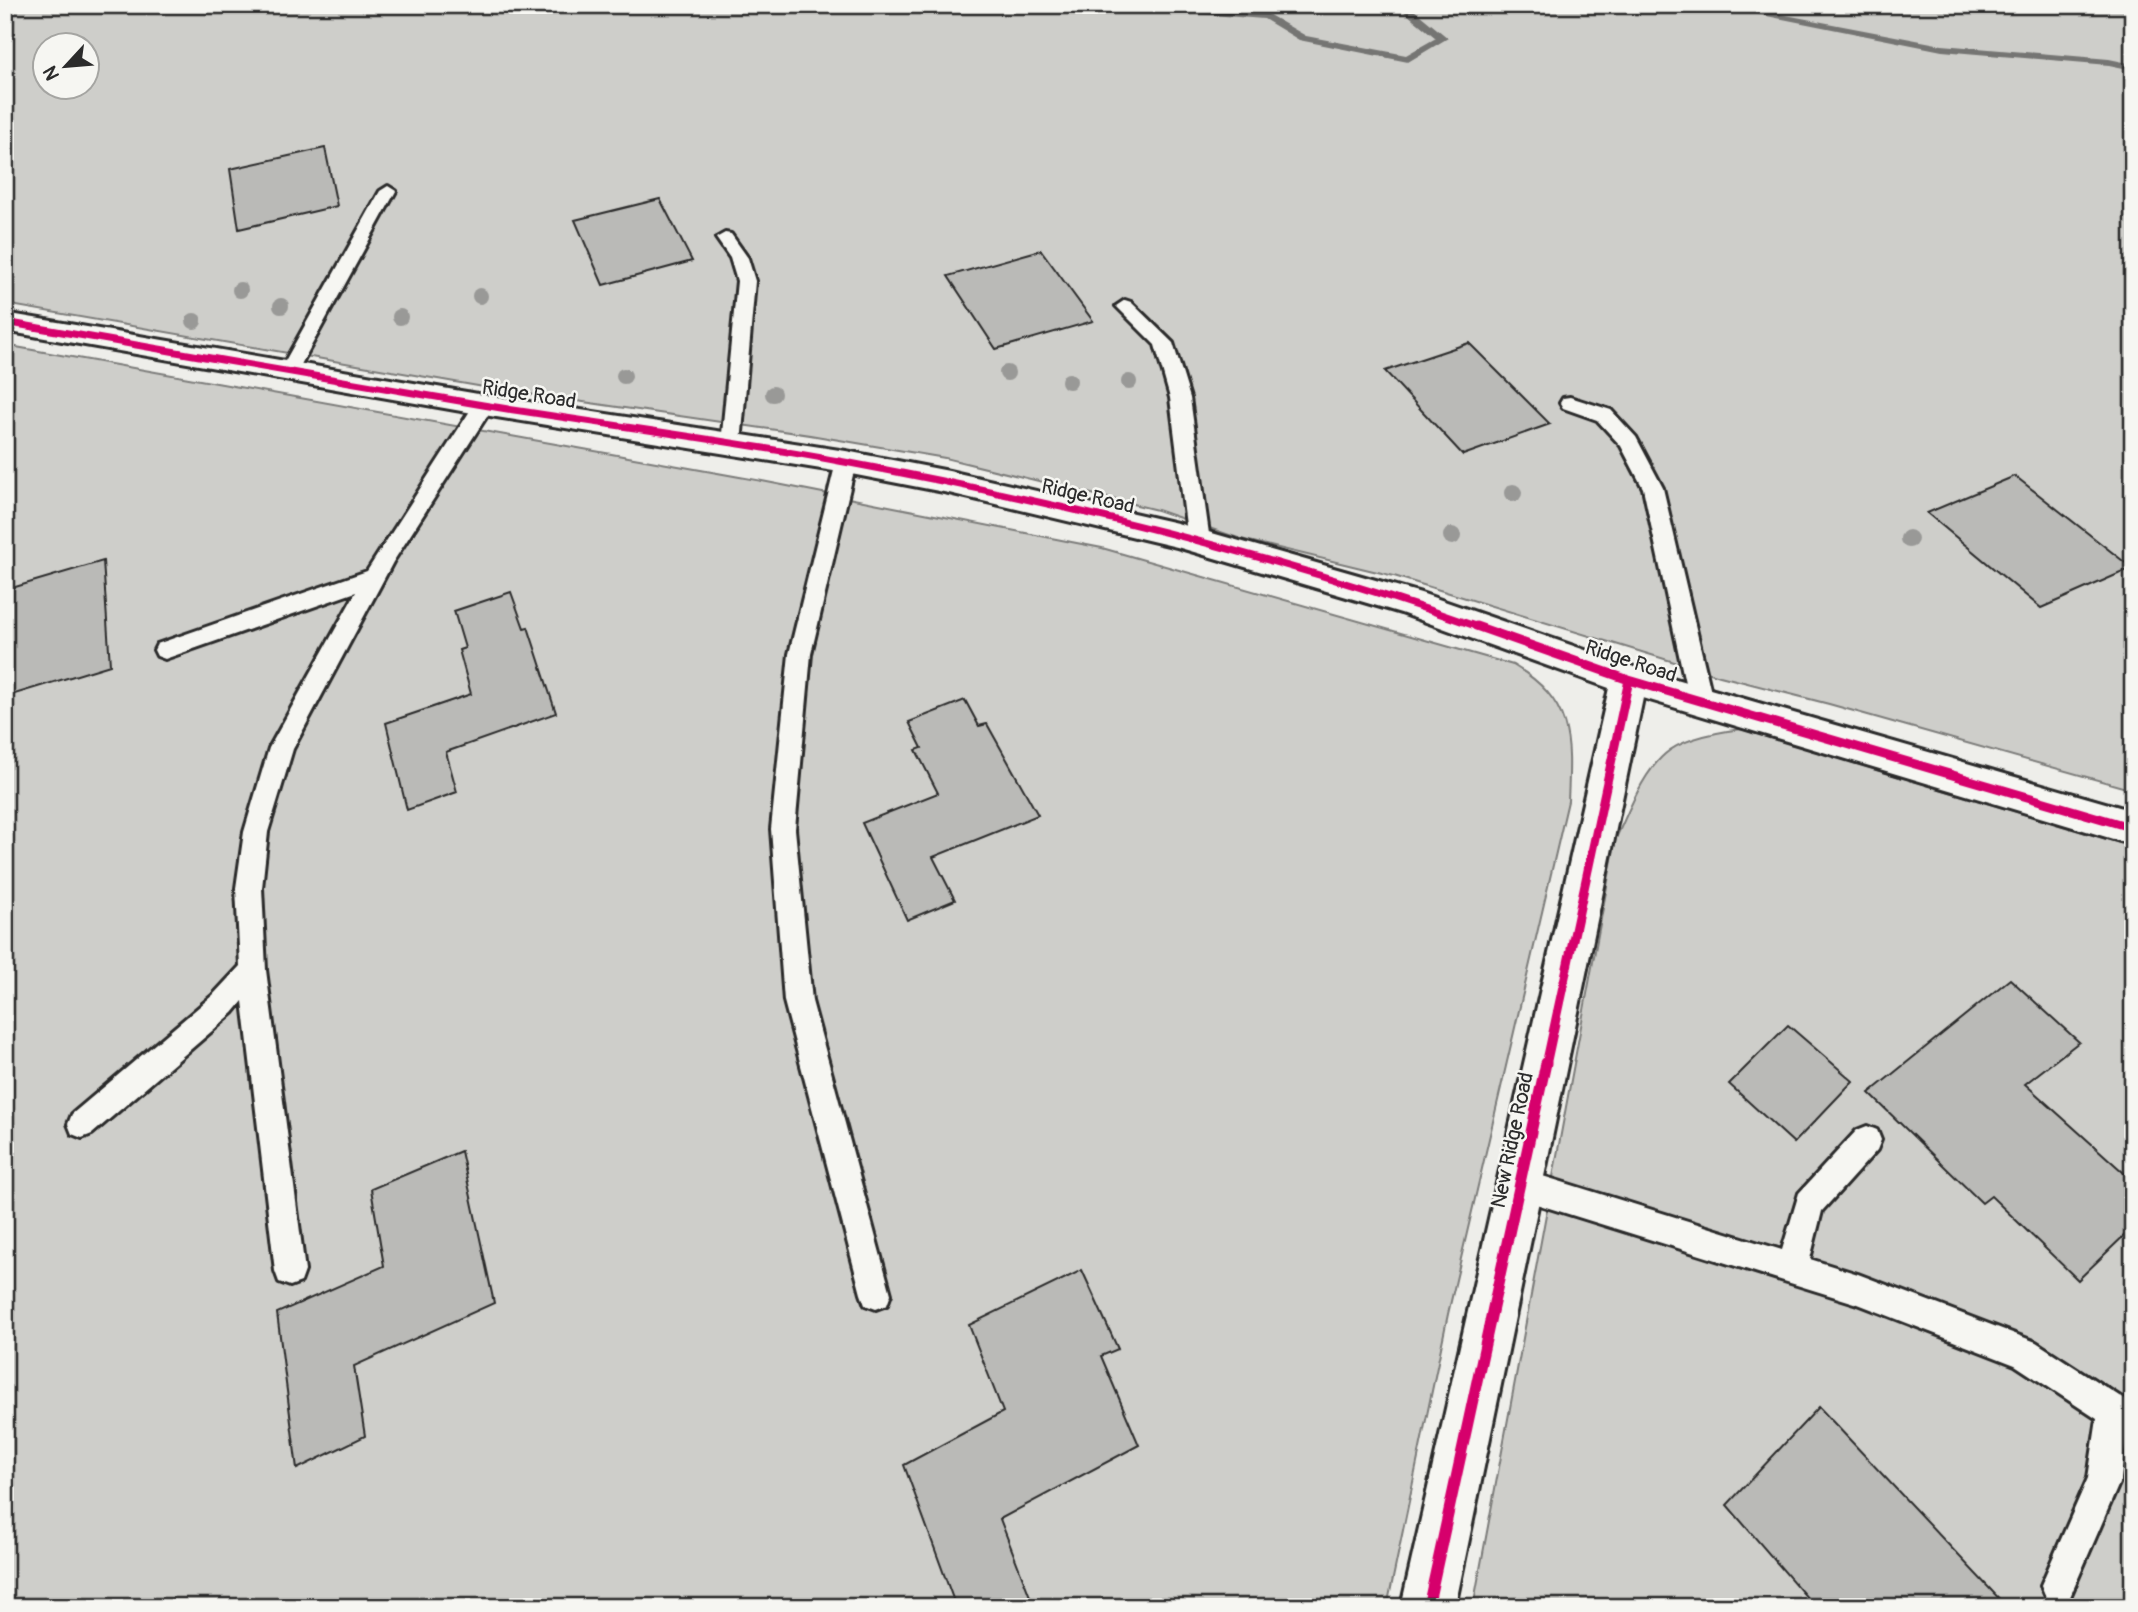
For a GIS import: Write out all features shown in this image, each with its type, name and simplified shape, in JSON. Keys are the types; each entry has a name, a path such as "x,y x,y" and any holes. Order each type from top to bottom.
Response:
{"street":[{"name":"Ridge Road","path":"5,321 484,405 846,462 949,482 1199,541 1409,602 1629,680 2133,828"},
{"name":"New Ridge Road","path":"1428,1607 1629,680"}],"lane":[{"path":"289,370 388,191"},
{"path":"725,239 739,258 746,281 731,444"},
{"path":"1125,306 1164,343 1180,398 1199,541"},
{"path":"1570,403 1604,415 1629,442 1653,488 1701,701"},
{"path":"290,1271 253,970 249,888 256,832 281,748 374,577 484,405"},
{"path":"846,462 800,654 783,829 798,1001 876,1294"},
{"path":"165,650 374,577"},
{"path":"82,1124 223,1004 253,970"},
{"path":"1792,1268 1809,1203 1867,1140"},
{"path":"1520,1184 1858,1289 2025,1353 2123,1417 2104,1479 2058,1585"}],"shaded area":[{"path":"5,5 2133,5 2133,790 1720,676 1394,576 1241,539 1157,510 945,458 810,435 501,390 5,304"},
{"path":"5,345 762,481 1102,548 1513,665 1533,678 1558,707 1564,722 1569,758 1568,801 1448,1314 1387,1607 5,1607"},
{"path":"1741,729 2133,847 2133,1607 1473,1607 1616,838 1643,782 1665,754 1691,740"}],"building":[{"path":"325,148 337,206 239,229 230,169"},
{"path":"660,199 692,261 603,285 575,220"},
{"path":"1041,250 1093,321 996,349 948,276"},
{"path":"1469,343 1550,424 1463,455 1385,371"},
{"path":"2015,476 2132,568 2041,608 1927,513"},
{"path":"103,561 110,665 5,697 5,590"},
{"path":"511,592 524,628 528,627 556,713 446,752 457,792 407,810 386,723 471,694 459,650 465,648 454,611"},
{"path":"965,700 979,726 987,724 1038,815 933,857 955,900 907,920 862,823 938,793 916,750 922,748 909,722"},
{"path":"2010,979 2079,1042 2025,1084 2133,1181 2133,1227 2078,1280 1991,1196 1982,1203 1869,1093"},
{"path":"1788,1025 1853,1081 1794,1143 1729,1084"},
{"path":"461,1151 494,1303 354,1366 365,1436 297,1469 277,1313 384,1266 371,1189"},
{"path":"1082,1270 1118,1349 1101,1356 1139,1445 1000,1519 1034,1607 956,1607 904,1465 1003,1412 969,1325"},
{"path":"1819,1407 2007,1607 1815,1607 1727,1505"}],"waterway":[{"path":"1120,5 1266,16 1303,38 1408,59 1443,38 1401,5"},
{"path":"1717,5 1942,48 2109,62 2133,67"}],"cycle path":[{"path":"5,322 484,405 846,462 949,482 1177,535 1409,602 1629,680 2133,828"},
{"path":"1428,1607 1629,680"}]}
